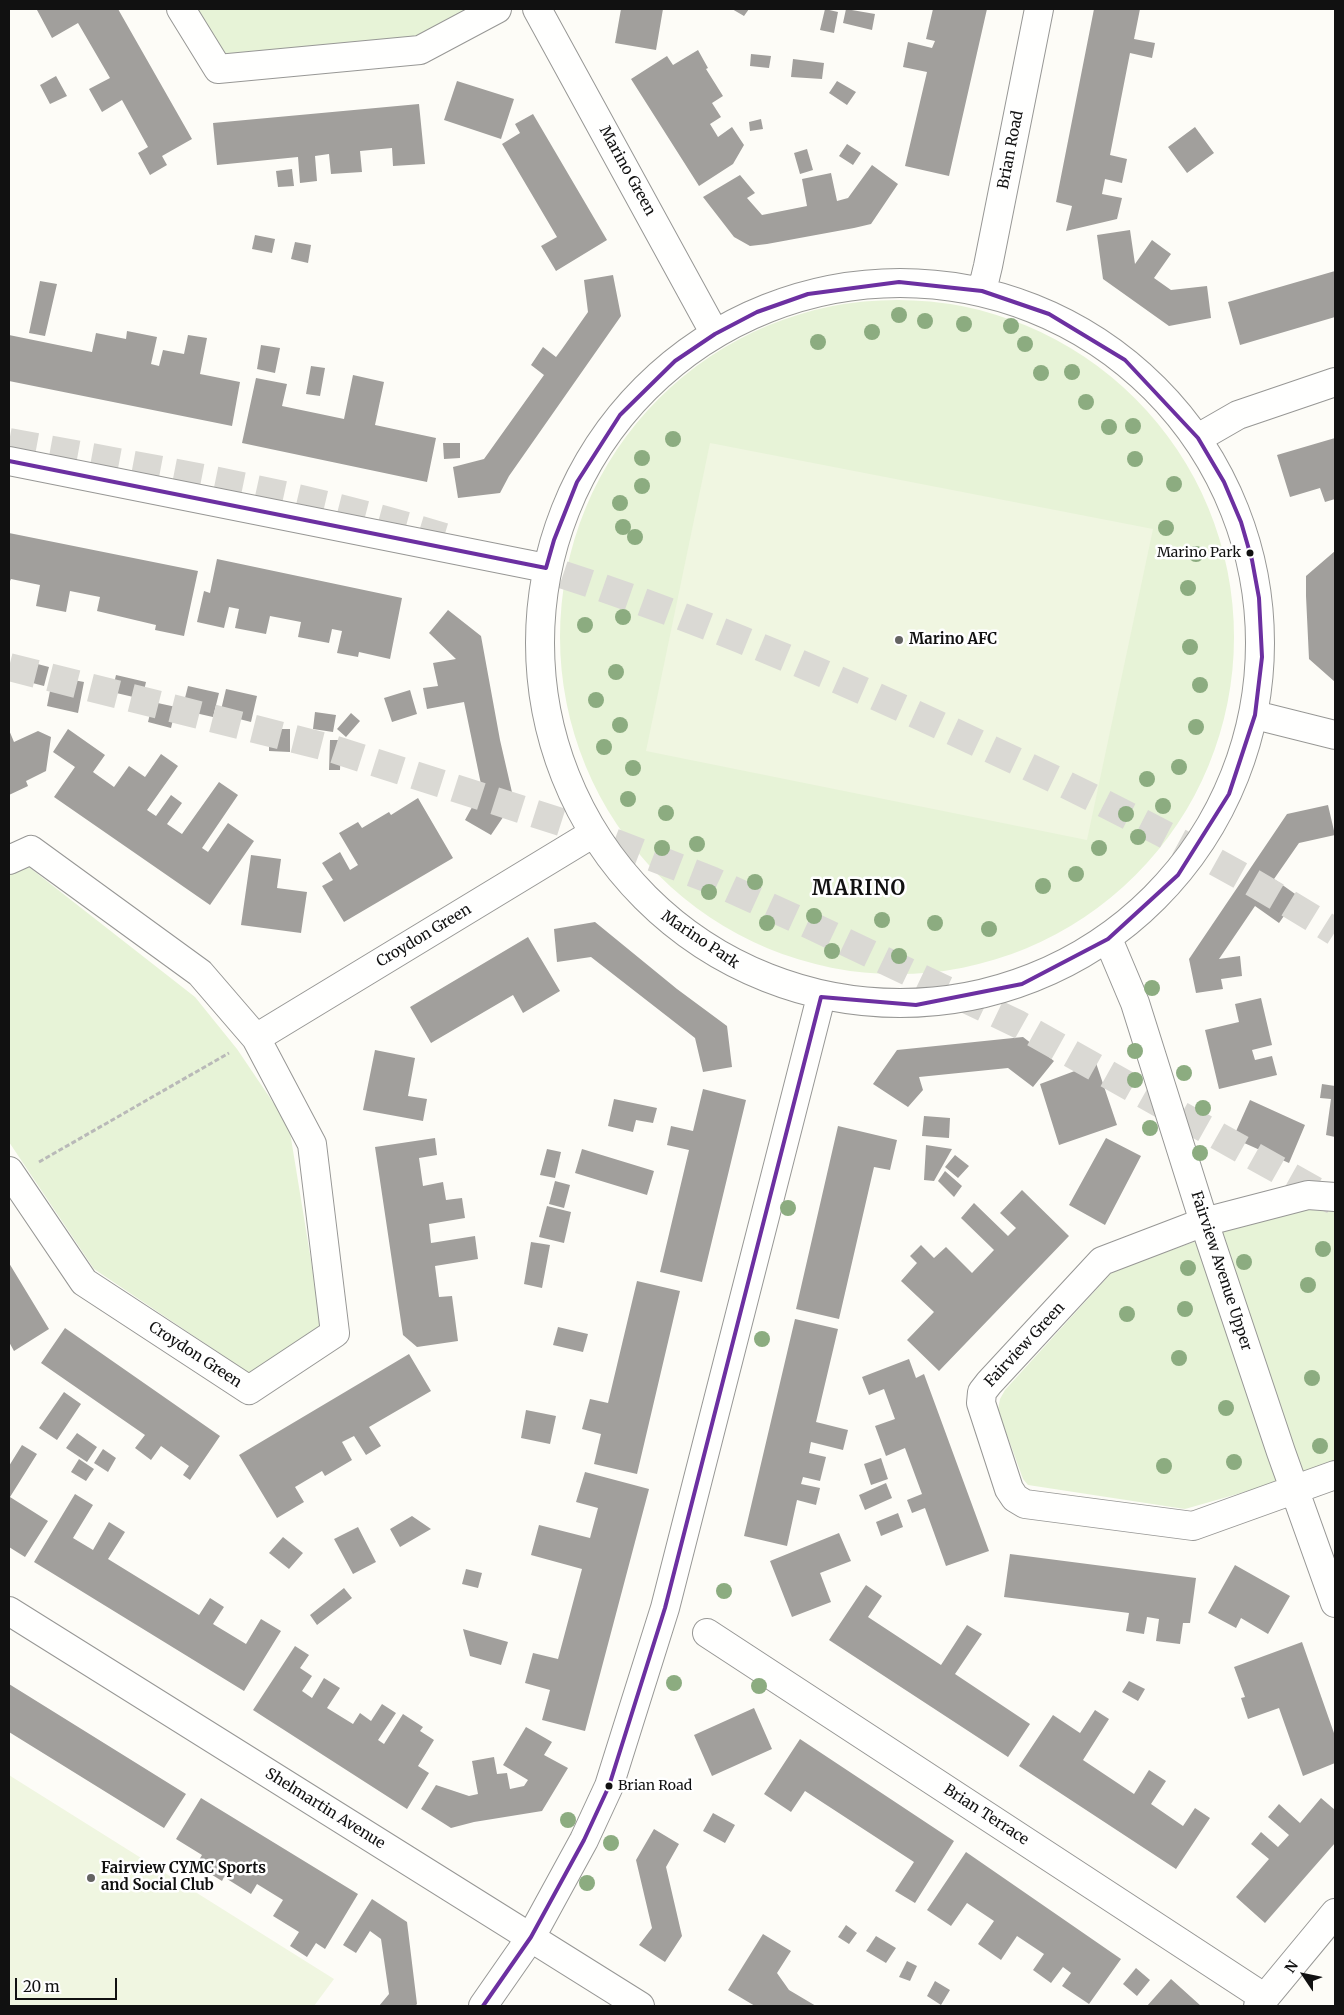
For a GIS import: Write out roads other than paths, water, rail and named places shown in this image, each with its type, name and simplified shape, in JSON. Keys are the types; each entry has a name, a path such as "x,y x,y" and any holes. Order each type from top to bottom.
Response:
{"street":[{"path":"181,9 218,69 420,50 497,9"},
{"name":"Marino Green","path":"537,9 715,334"},
{"name":"Brian Road","path":"982,291 1039,9"},
{"name":"Marino Park","path":"898,282 982,291 1049,314 1125,360 1198,438 1224,482 1241,522 1252,560 1259,598 1262,657 1255,715 1229,794 1178,875 1108,939 1022,984 916,1006 821,997 788,988 739,968 649,905 592,834 576,805 552,742 538,640 546,568 554,540 577,482 620,415 675,361 715,334 757,312 808,294 898,282"},
{"path":"1198,438 1238,415 1335,382"},
{"path":"9,461 546,568"},
{"path":"1255,715 1335,735"},
{"name":"Croydon Green","path":"256,1038 592,834"},
{"name":"Croydon Green","path":"9,860 31,850 200,973 256,1038 312,1144 335,1333 249,1390 84,1282 11,1174"},
{"name":"Fairview Avenue Upper","path":"1108,939 1135,1003 1204,1222 1335,1603"},
{"path":"483,2006 531,1937 584,1840 609,1786 662,1618 821,997"},
{"name":"Fairview Green","path":"1335,1197 1308,1195 1204,1222 1102,1261 982,1392 981,1403 1009,1489 1015,1498 1025,1504 1193,1526 1335,1476"},
{"name":"Shelmartin Avenue","path":"9,1612 640,2006"},
{"name":"Brian Terrace","path":"707,1633 1262,2002"},
{"path":"1262,2002 1335,1913"}],"tunnel":[{"path":"9,442 228,483 337,507 444,537"},
{"path":"523,562 700,623 873,695 1075,789 1164,834 1250,881 1335,932"},
{"path":"9,667 330,748 564,823 711,880 1018,1024 1334,1201"}],"place":[{"name":"Marino Park","path":"1250,553"},
{"name":"Marino AFC","path":"899,640"},
{"name":"Brian Road","path":"609,1786"},
{"name":"Fairview CYMC Sports and Social Club","path":"91,1878"}],"district":[{"name":"MARINO","path":"859,889"}]}
